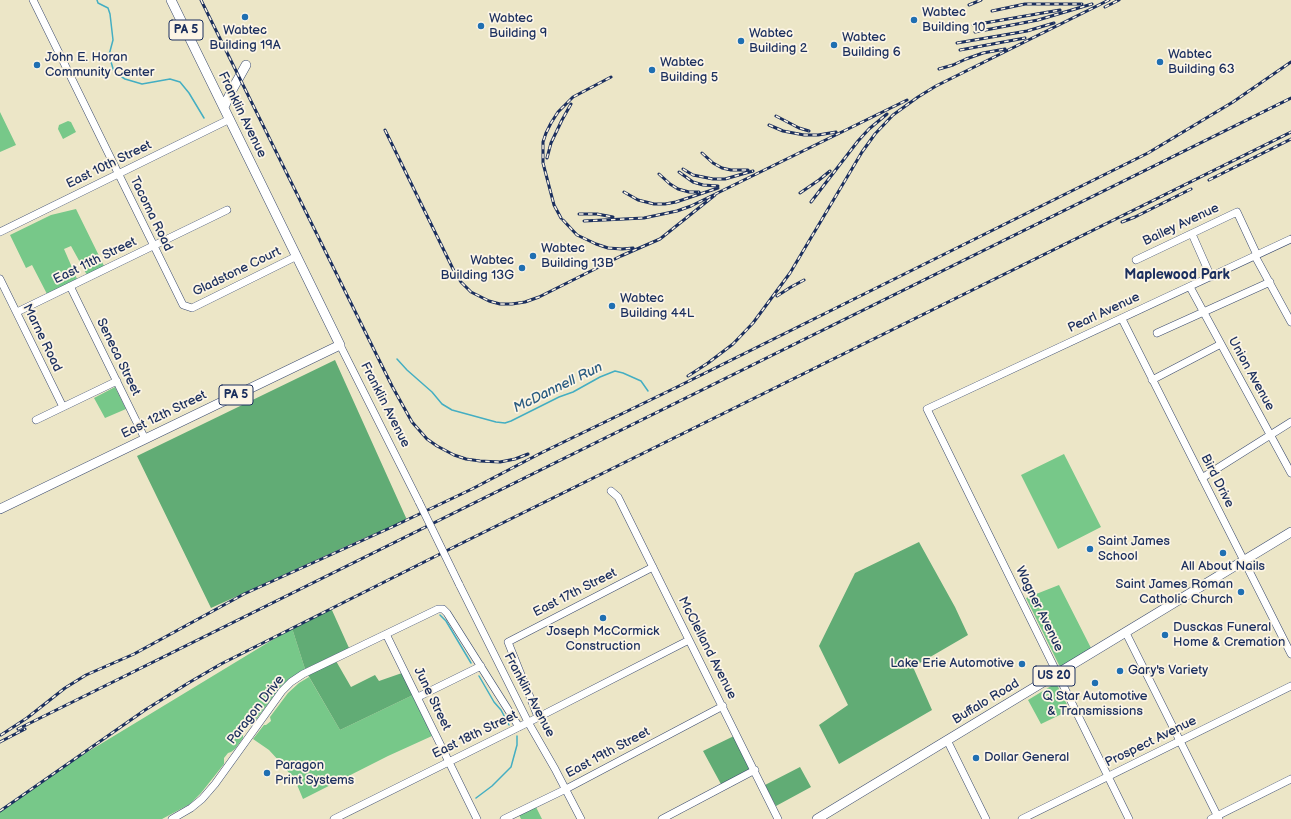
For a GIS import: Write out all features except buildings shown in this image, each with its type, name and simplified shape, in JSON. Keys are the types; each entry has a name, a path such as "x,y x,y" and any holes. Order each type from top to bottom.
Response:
{"main road":[{"name":"Franklin Avenue","path":"171,0 340,345"},
{"path":"224,107 246,65"},
{"name":"East 12th Street","path":"0,509 340,345"},
{"name":"Buffalo Road","path":"817,819 1291,532"}],"street":[{"name":"Tacoma Road","path":"33,0 181,303 186,307"},
{"name":"East 10th Street","path":"0,232 230,119"},
{"name":"East 11th Street","path":"16,312 226,210"},
{"name":"Bailey Avenue","path":"1136,260 1237,212 1256,256"},
{"path":"1192,234 1211,277"},
{"name":"Pearl Avenue","path":"927,409 1291,239"},
{"name":"Gladstone Court","path":"186,307 192,308 297,256"},
{"path":"1256,256 1291,322"},
{"name":"Marne Road","path":"0,279 63,407"},
{"path":"1157,333 1270,282"},
{"name":"Seneca Street","path":"70,286 145,439"},
{"name":"Union Avenue","path":"1190,287 1291,473"},
{"name":"Bird Drive","path":"1122,319 1291,654"},
{"path":"1152,380 1221,344"},
{"name":"Franklin Avenue","path":"340,345 528,722 566,789 581,819"},
{"path":"36,420 117,381"},
{"name":"Wagner Avenue","path":"927,409 1129,819"},
{"path":"1202,478 1291,422"},
{"name":"McClelland Avenue","path":"610,491 618,496 778,819"},
{"name":"East 17th Street","path":"538,717 508,642 653,567"},
{"name":"Paragon Drive","path":"172,819 191,808 202,799 282,692 291,682 303,674 437,609 443,609 480,666"},
{"path":"1126,633 1180,741 1216,818 1291,779"},
{"name":"June Street","path":"386,634 477,819"},
{"name":"East 18th Street","path":"334,819 689,640"},
{"path":"418,697 480,666 519,727"},
{"name":"Prospect Avenue","path":"1022,819 1291,686"},
{"name":"East 19th Street","path":"504,819 566,789 723,706"},
{"path":"947,740 986,819"},
{"path":"662,819 755,770"}],"green space":[{"path":"0,112 16,145 0,152"},
{"path":"68,121 71,122 76,132 63,139 58,129 59,125"},
{"path":"76,209 104,266 87,275 71,246 64,249 77,279 47,294 32,265 26,268 10,235 51,215"},
{"path":"335,360 407,520 211,608 137,456"},
{"path":"115,387 126,409 105,418 94,398"},
{"path":"1064,454 1101,527 1058,549 1021,475"},
{"path":"919,542 955,607 968,635 913,667 932,710 839,764 819,725 848,705 819,646 855,573"},
{"path":"1059,585 1092,650 1062,667 1059,665 1026,598"},
{"path":"331,608 349,648 305,669 292,628"},
{"path":"292,628 305,669 282,685 252,725 247,727 243,732 243,738 235,749 228,753 224,758 224,764 201,793 190,804 162,819 0,819 0,811 66,765"},
{"path":"336,661 351,687 375,675 379,681 402,673 413,695 340,730 308,675"},
{"path":"309,677 340,730 413,695 432,736 388,756 303,799 295,780 280,762 269,750 253,739 264,725 271,721 270,717 288,693 299,683"},
{"path":"1056,683 1070,710 1041,724 1028,700"},
{"path":"734,736 750,769 722,786 703,751"},
{"path":"800,767 811,787 776,806 765,785"},
{"path":"536,807 542,819 521,819 519,815"}],"waterway":[{"name":"McDannell Run","path":"97,0 98,3 108,8 110,14 113,40 109,55 114,72 125,79 142,84 170,79 180,82 189,93 204,118"},
{"name":"McDannell Run","path":"397,359 432,392 442,404 452,410 496,422 505,423 511,421 615,371 641,381 648,391"},
{"path":"440,615 446,621 471,663"},
{"path":"479,676 509,725"},
{"path":"476,798 492,786 511,767 517,745 517,736"}],"railway":[{"path":"201,0 392,386 412,422 427,439 437,446 454,455 466,459 500,462 515,459 528,454"},
{"path":"969,5 981,0"},
{"path":"688,376 733,344 753,323 790,273 862,152 875,134 893,115 936,86 1109,0"},
{"path":"1105,7 1119,0"},
{"path":"992,11 1025,4 1082,4"},
{"path":"975,32 1038,20 1092,4"},
{"path":"973,25 1060,10"},
{"path":"957,43 1027,31 1054,23"},
{"path":"960,50 1025,38"},
{"path":"939,69 983,53 1005,49"},
{"path":"1,735 27,718 65,688 86,675 134,654 244,594 472,489 541,453 1148,153 1233,102 1291,62"},
{"path":"561,218 554,205 543,163 543,142 546,133 558,112 573,97 611,77"},
{"path":"18,729 1291,98"},
{"path":"584,221 644,218 677,211 691,206 907,100"},
{"path":"547,158 551,143 571,104"},
{"path":"811,202 858,141 869,129 887,114"},
{"path":"776,116 799,128 809,131"},
{"path":"769,125 783,131 804,135 818,135 836,132"},
{"path":"385,130 455,273 461,282 471,292 489,301 500,304 525,302 539,297 621,256 660,239 715,195"},
{"path":"0,811 145,710 221,664 1291,132"},
{"path":"1209,180 1291,139"},
{"path":"702,153 713,163 722,168 731,170 748,170"},
{"path":"683,169 693,175 713,179 725,179 753,171"},
{"path":"800,193 830,171"},
{"path":"679,172 693,182 703,185 718,186"},
{"path":"659,174 678,189 689,192 699,192"},
{"path":"624,192 638,200 654,204 665,204 676,202 718,188"},
{"path":"1122,222 1191,189"},
{"path":"579,214 597,214 613,217"},
{"path":"563,220 577,235 596,244 608,248 633,248"},
{"path":"777,296 804,280"},
{"path":"0,742 25,729"}],"place":[{"name":"Wabtec Building 19A","path":"245,17"},
{"name":"Wabtec Building 10","path":"914,20"},
{"name":"Wabtec Building 9","path":"481,26"},
{"name":"Wabtec Building 2","path":"741,41"},
{"name":"Wabtec Building 6","path":"834,45"},
{"name":"Wabtec Building 63","path":"1160,62"},
{"name":"John E. Horan Community Center","path":"37,65"},
{"name":"Wabtec Building 5","path":"652,70"},
{"name":"Wabtec Building 13B","path":"533,256"},
{"name":"Wabtec Building 13G","path":"522,268"},
{"name":"Wabtec Building 44L","path":"612,306"},
{"name":"Saint James School","path":"1090,549"},
{"name":"All About Nails","path":"1223,553"},
{"name":"Saint James Roman Catholic Church","path":"1241,592"},
{"name":"Joseph McCormick Construction","path":"603,618"},
{"name":"Dusckas Funeral Home & Cremation","path":"1165,635"},
{"name":"Lake Erie Automotive","path":"1022,664"},
{"name":"Gary's Variety","path":"1120,671"},
{"name":"Q Star Automotive & Transmissions","path":"1095,683"},
{"name":"Dollar General","path":"976,758"},
{"name":"Paragon Print Systems","path":"267,773"}],"district":[{"name":"Maplewood Park","path":"1177,275"}]}
